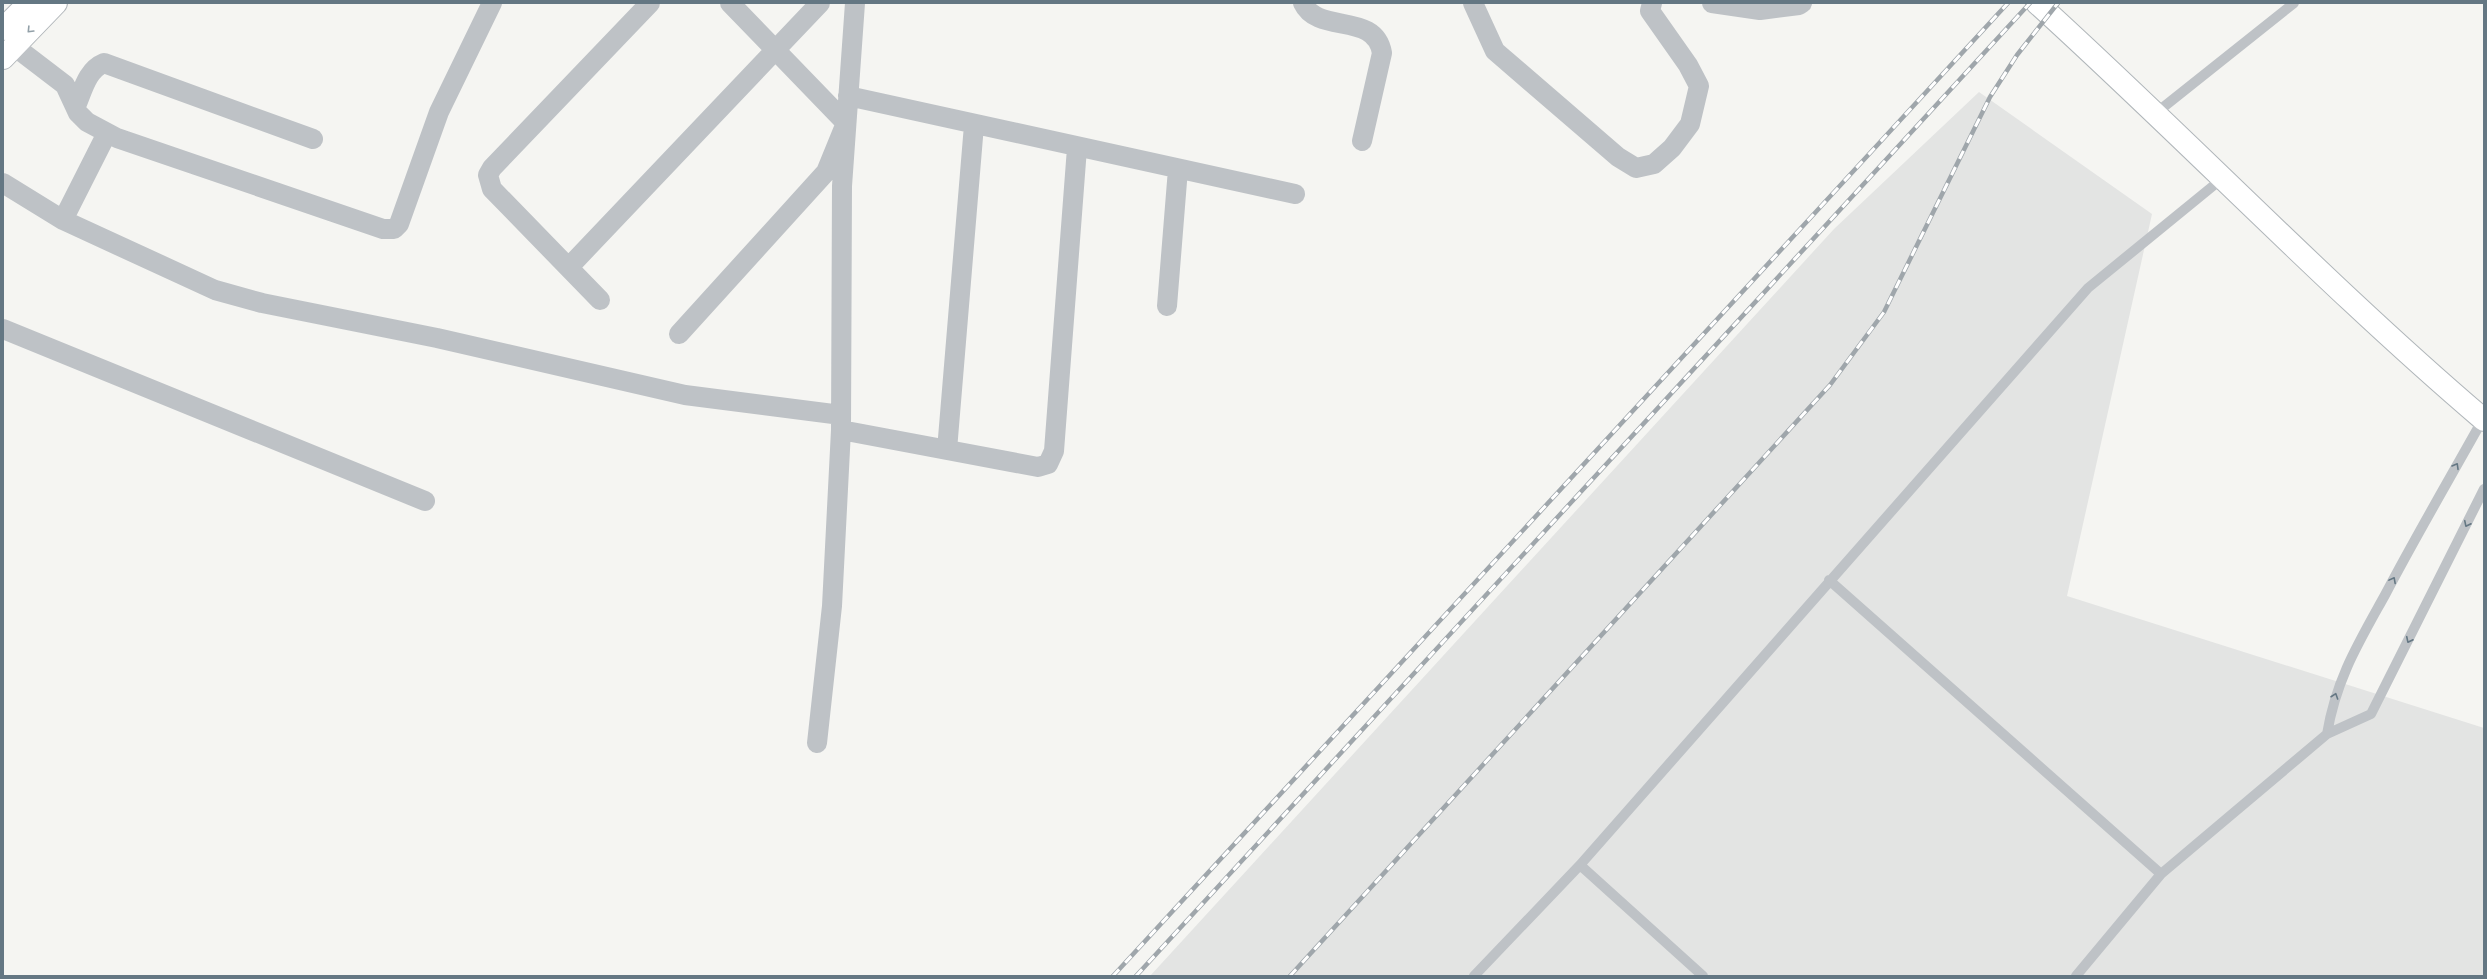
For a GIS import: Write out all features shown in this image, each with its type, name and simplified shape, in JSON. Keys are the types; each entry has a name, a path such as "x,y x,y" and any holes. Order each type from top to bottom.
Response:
{"main road":[{"path":"7,44 29,3"},
{"path":"7,44 56,3"},
{"path":"2037,3 2224,177 2359,308 2483,420"}],"street":[{"path":"7,44 65,85 78,113 87,122 108,133 383,229 394,229 399,224 439,112 492,3"},
{"path":"600,300 492,189 488,175 492,168 650,3"},
{"path":"730,3 846,123"},
{"path":"569,267 820,3"},
{"path":"816,743 832,606 841,423 842,186 855,3"},
{"path":"1303,3 1314,16 1360,28 1374,35 1381,43 1382,53 1362,140"},
{"path":"1473,3 1495,51 1618,157 1636,168 1654,164 1672,148 1690,124 1699,86 1688,65 1650,11 1652,3"},
{"path":"1712,3 1760,10 1799,5 1802,3"},
{"path":"76,106 90,74 96,66 104,64 313,139"},
{"path":"848,96 974,126 1295,194"},
{"path":"679,334 826,172 846,123"},
{"path":"947,450 974,126"},
{"path":"63,220 108,133"},
{"path":"3,183 63,220 215,290 262,303 437,338 685,395 841,423 947,450 1038,467 1048,464 1054,451 1077,148"},
{"path":"1167,306 1178,170"},
{"path":"3,329 425,501"}],"lane":[{"path":"2156,113 2294,3"},
{"path":"1474,976 1580,865 1829,580 2088,288 2224,177"},
{"path":"2327,734 2332,705 2342,674 2405,556 2483,420"},
{"path":"2076,976 2161,874 2327,734 2371,714 2484,489"},
{"path":"1829,580 2161,874"},
{"path":"1580,865 1704,976"}],"shaded area":[{"path":"1979,92 2152,214 2067,596 2484,728 2484,976 1150,976 1834,229"}],"railway":[{"path":"1113,976 2008,3"},
{"path":"1136,976 2030,3"},
{"path":"1290,976 1830,385 1884,312 1990,97 2017,55 2058,3"}]}
